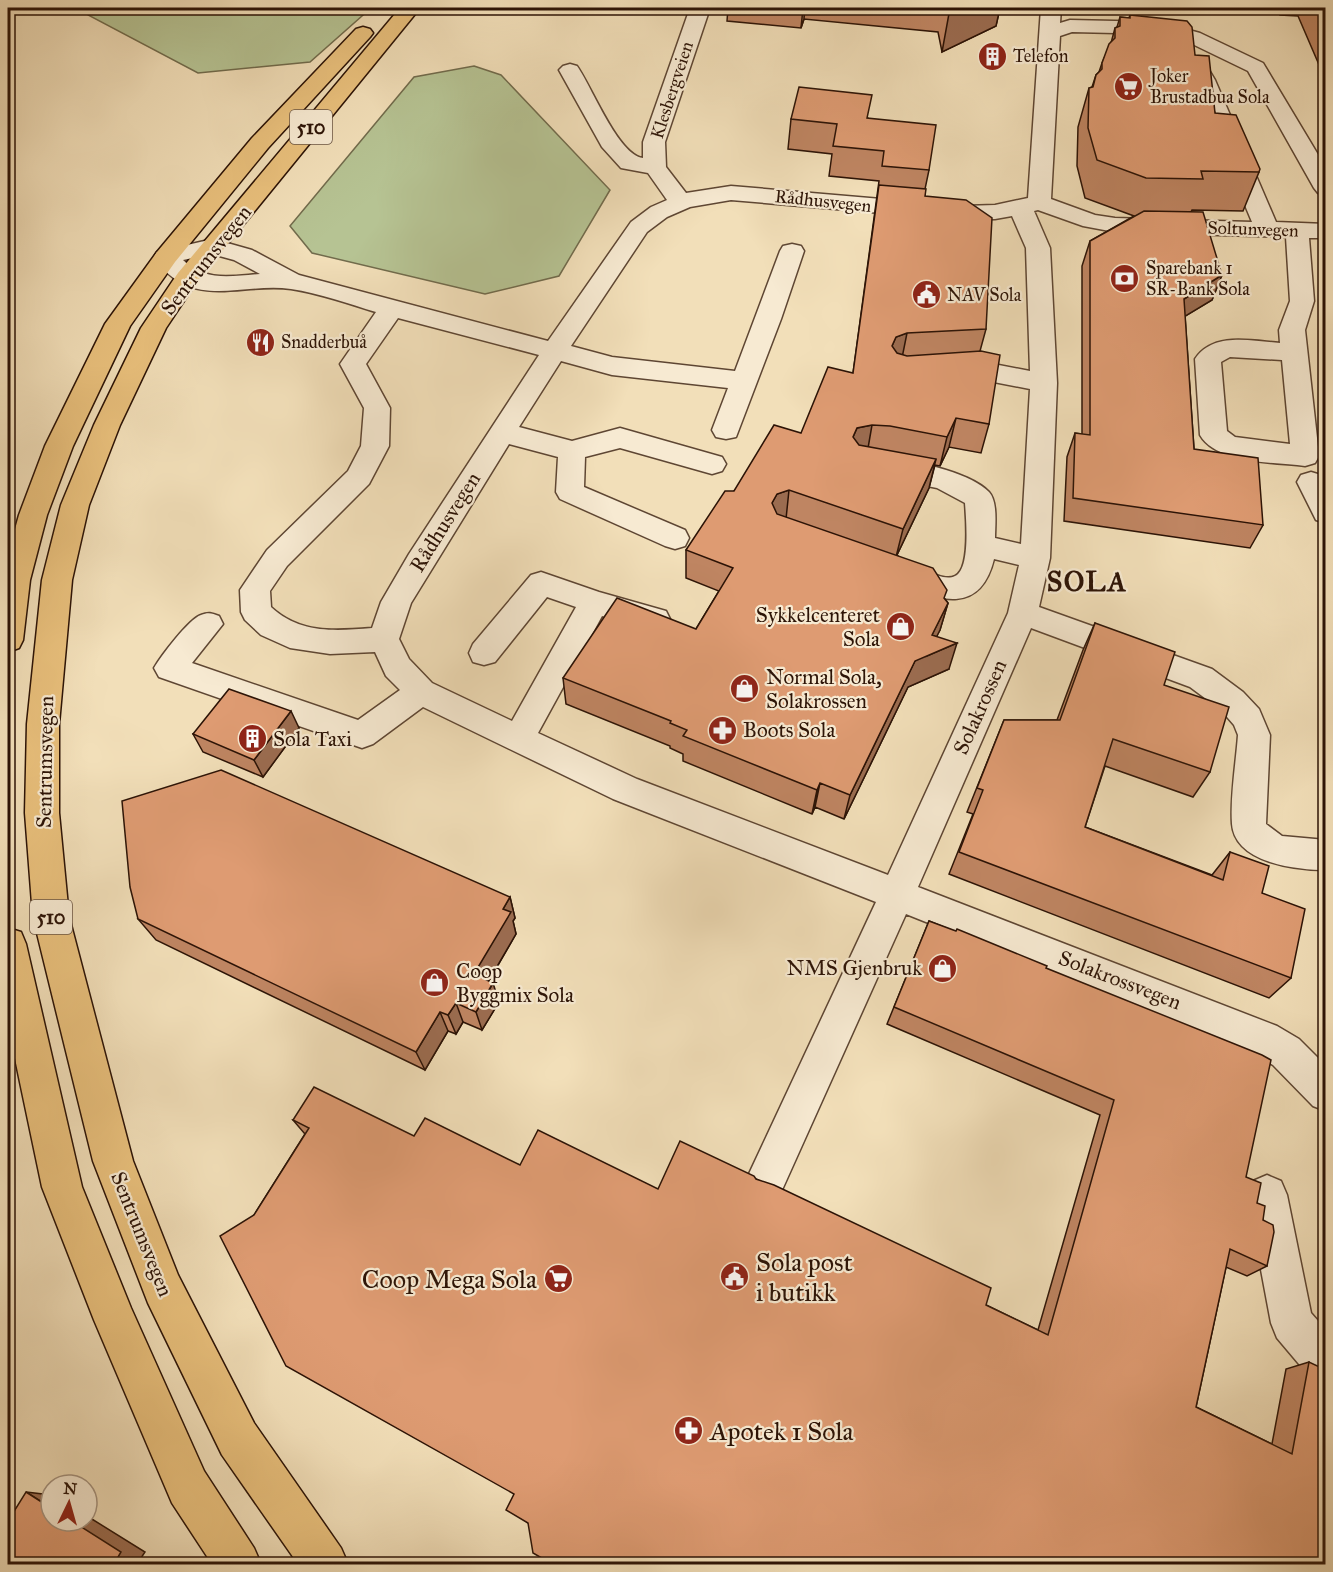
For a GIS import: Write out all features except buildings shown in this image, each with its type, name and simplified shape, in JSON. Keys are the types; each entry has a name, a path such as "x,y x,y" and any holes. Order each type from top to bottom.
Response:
{"main road":[{"name":"Sentrumsvegen","path":"325,1564 238,1439 163,1288 113,1161 51,917 42,813 43,724 57,580 75,505 107,425 154,328 177,268 260,143 387,8"},
{"name":"Sentrumsvegen","path":"8,640 15,580 33,515 59,446 118,324 177,268 213,246 410,8"},
{"name":"510","path":"8,944 62,1187 115,1320 188,1487 238,1564"}],"street":[{"name":"Klesbergveien","path":"681,202 655,167 654,142 700,8"},
{"path":"1030,205 1044,119 1051,8"},
{"path":"1049,33 1070,26 1160,27 1193,38 1256,66 1326,188"},
{"path":"1127,26 1134,40 1172,44 1192,58 1204,80 1267,230"},
{"path":"570,70 610,142 629,164 655,167"},
{"name":"Rådhusvegen","path":"384,639 396,602 501,432 639,227 661,210 711,194 731,193 945,213 995,212 1030,205"},
{"name":"Soltunvegen","path":"1030,205 1115,225 1326,231"},
{"name":"Solakrossen","path":"768,1176 1023,613 1035,558 1044,383 1038,248 1030,205"},
{"path":"1294,352 1225,348 1208,359 1214,435 1228,446 1305,456 1292,330 1302,301 1297,230"},
{"path":"213,246 243,255 290,281 612,366 743,381"},
{"path":"726,430 743,381 780,295 792,252"},
{"path":"177,268 218,284 290,281"},
{"path":"208,624 170,668 362,735 421,692 397,667 384,639 344,642 309,641 277,630 256,612 255,590 277,558 359,477 375,446 377,408 354,364 392,308"},
{"path":"932,372 973,369 1044,383"},
{"path":"501,432 572,451 620,438 712,464"},
{"path":"572,451 570,492 675,538"},
{"path":"864,465 938,476 966,487 979,499 982,546 974,577 966,586 948,589 882,567"},
{"path":"1311,482 1326,513"},
{"path":"982,546 1035,558"},
{"path":"484,654 541,583 594,602 677,625"},
{"path":"519,738 594,602"},
{"path":"1023,613 1201,678 1232,701 1248,718 1254,735 1249,826 1253,836 1267,845 1303,855 1326,855"},
{"name":"Solakrossvegen","path":"421,692 625,789 1196,1009 1264,1039 1286,1052 1326,1093"},
{"path":"1268,1196 1292,1323 1318,1355 1326,1358"}],"green space":[{"path":"83,8 371,8 310,62 198,73 88,15"},
{"path":"474,66 501,75 610,190 559,276 485,294 312,253 290,226 414,77"}],"place":[{"name":"Telefon","path":"992,56"},
{"name":"Joker Brustadbua Sola","path":"1129,86"},
{"name":"Sparebank 1 SR-Bank Sola","path":"1125,278"},
{"name":"NAV Sola","path":"926,295"},
{"name":"Snadderbuå","path":"260,342"},
{"name":"Sykkelcenteret Sola","path":"901,627"},
{"name":"Normal Sola, Solakrossen","path":"745,689"},
{"name":"Boots Sola","path":"722,730"},
{"name":"Sola Taxi","path":"252,739"},
{"name":"NMS Gjenbruk","path":"943,968"},
{"name":"Coop Byggmix Sola","path":"435,983"},
{"name":"Sola post i butikk","path":"735,1277"},
{"name":"Coop Mega Sola","path":"558,1279"},
{"name":"Apotek 1 Sola","path":"689,1431"}],"district":[{"name":"SOLA","path":"1087,581"}]}
